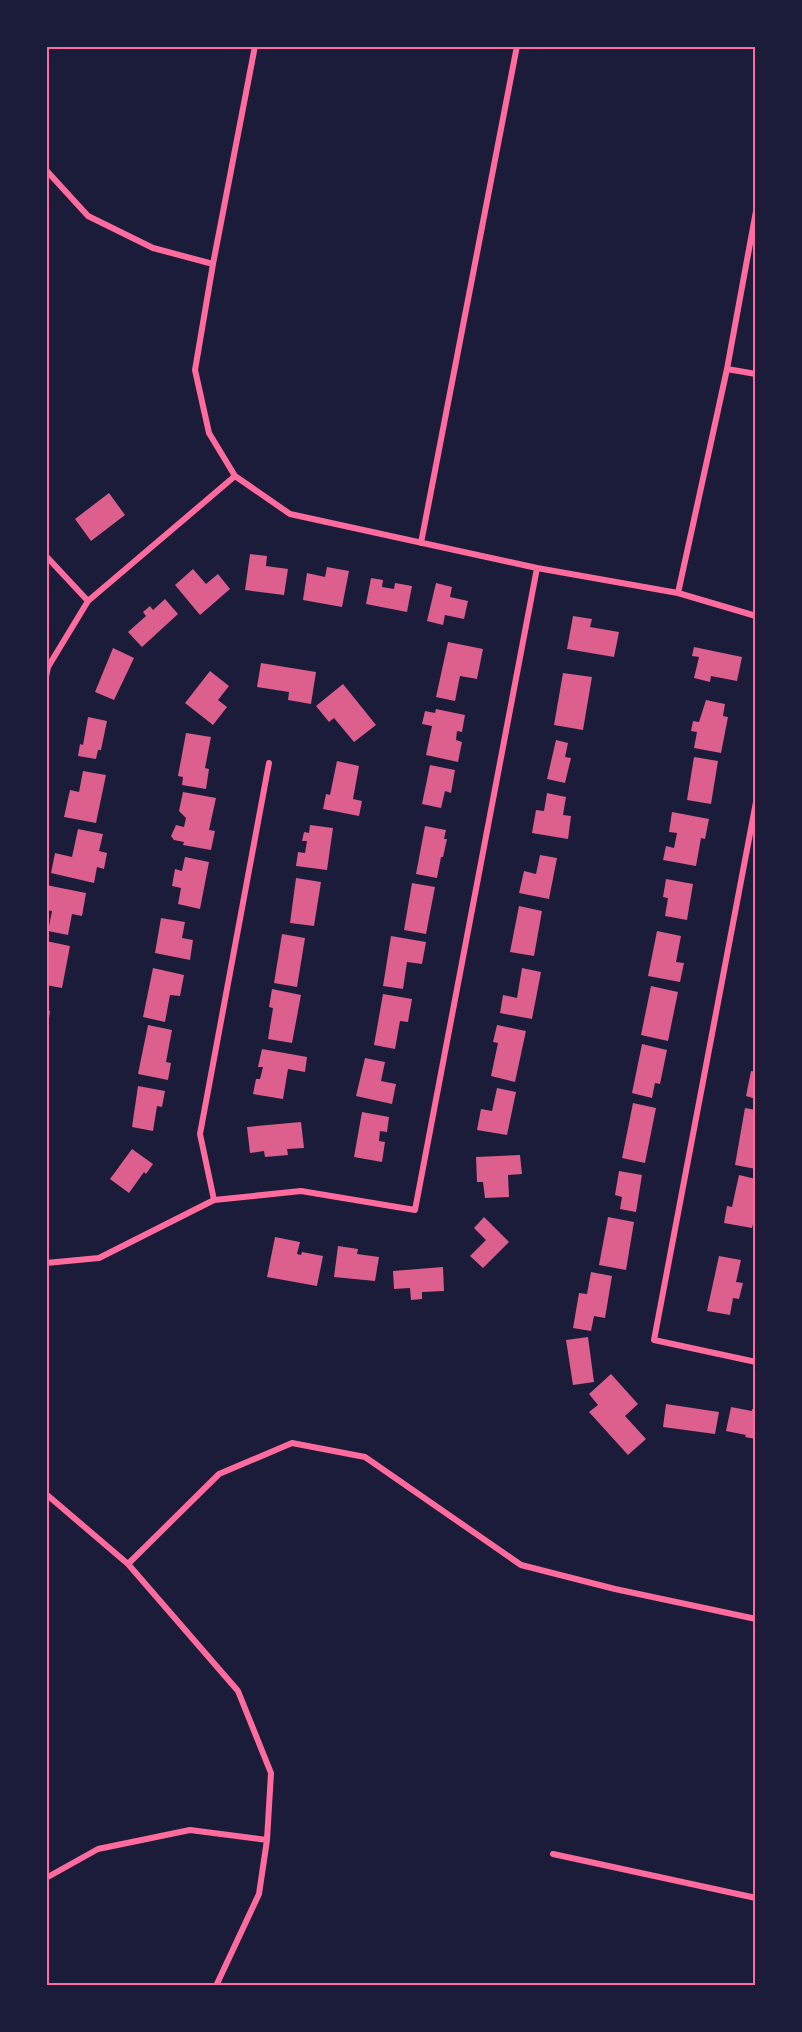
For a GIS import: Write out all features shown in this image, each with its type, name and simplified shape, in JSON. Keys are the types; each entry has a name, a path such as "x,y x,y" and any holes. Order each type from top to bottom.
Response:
{"street":[{"path":"255,46 195,370 209,433 235,476 290,514 537,568 678,593 756,616"},
{"path":"420,543 517,46"},
{"path":"46,170 88,216 153,248 213,264"},
{"path":"678,593 727,369 756,212"},
{"path":"727,369 756,374"},
{"path":"46,677 48,668 88,601 235,476"},
{"path":"46,556 88,601"},
{"path":"46,1263 99,1258 214,1200 301,1191 415,1210 537,568"},
{"path":"214,1200 200,1134 269,763"},
{"path":"756,802 654,1340 756,1362"},
{"path":"128,1564 219,1474 292,1443 365,1457 521,1565 615,1589 756,1618"},
{"path":"46,1494 128,1564 238,1691 271,1773 267,1840 259,1894 216,1986"},
{"path":"46,1878 98,1849 190,1830 267,1840"},
{"path":"553,1854 756,1898"}],"building":[{"path":"109,493 125,515 91,541 75,519"},
{"path":"250,554 267,556 266,566 288,569 284,595 245,590"},
{"path":"327,567 349,571 342,607 303,600 307,573 325,577"},
{"path":"193,569 206,584 218,574 230,589 200,615 175,585"},
{"path":"371,578 383,580 382,587 394,589 395,583 412,586 407,612 366,604"},
{"path":"436,583 452,587 450,597 468,601 464,619 445,615 443,625 427,621"},
{"path":"165,599 178,614 142,647 128,632 146,616 143,612 150,606 153,610"},
{"path":"573,616 592,619 590,627 619,632 614,657 567,649"},
{"path":"448,642 483,649 477,679 460,676 455,701 436,697"},
{"path":"694,647 742,657 737,681 711,676 710,682 694,678 699,657 692,656"},
{"path":"113,648 134,658 114,700 95,692"},
{"path":"261,663 316,672 311,704 288,700 289,692 257,687"},
{"path":"210,671 229,686 218,700 227,707 213,725 185,703"},
{"path":"563,673 592,677 583,730 554,725"},
{"path":"343,684 376,725 354,742 334,718 329,722 316,706"},
{"path":"706,700 725,704 723,716 728,717 721,753 694,748 697,732 691,731 693,721 699,722"},
{"path":"436,709 465,715 462,732 457,731 456,740 462,742 458,762 426,755 432,726 422,724 425,711 435,713"},
{"path":"88,717 107,721 101,750 98,750 96,759 78,756 80,744 83,745"},
{"path":"186,733 211,737 205,768 209,769 206,789 182,785 183,777 178,776"},
{"path":"556,740 568,743 565,757 571,758 565,783 547,779"},
{"path":"694,757 718,761 711,804 687,800"},
{"path":"337,761 359,766 353,799 362,801 359,816 323,809 326,794 330,795"},
{"path":"430,765 455,770 451,793 445,791 441,808 422,804"},
{"path":"83,771 106,775 96,823 64,817 70,790 79,792"},
{"path":"183,792 216,798 209,830 215,831 211,850 183,845 184,842 174,840 171,836 176,825 184,827 186,818 179,811"},
{"path":"547,793 566,797 563,815 571,816 568,839 532,833 536,810 544,811"},
{"path":"672,812 709,819 705,839 701,838 696,866 663,860 666,846 674,848 677,833 669,832"},
{"path":"310,825 333,828 327,870 296,866 298,852 305,853 307,841 302,841 304,832 309,833"},
{"path":"425,826 446,830 444,839 447,839 437,878 416,874"},
{"path":"78,829 103,834 99,851 107,853 104,869 97,867 94,883 51,873 55,853 72,857"},
{"path":"540,855 557,858 549,899 519,893 524,871 536,874"},
{"path":"185,857 209,862 200,909 178,904 181,888 172,886 175,869 182,871"},
{"path":"296,878 321,882 314,926 290,923"},
{"path":"666,879 693,884 687,920 665,916 668,898 663,897"},
{"path":"412,883 435,887 426,934 404,930"},
{"path":"46,885 86,893 82,916 72,914 68,935 48,931 52,911 46,910"},
{"path":"519,906 542,911 534,956 510,952"},
{"path":"161,918 185,922 182,938 193,940 190,960 155,953"},
{"path":"657,931 681,936 676,962 684,963 680,982 648,976"},
{"path":"282,934 305,938 297,987 274,983"},
{"path":"391,936 426,942 422,964 407,962 403,989 383,986"},
{"path":"46,941 70,946 62,988 46,985"},
{"path":"153,968 184,975 180,996 170,995 165,1022 143,1017"},
{"path":"522,968 541,972 532,1019 500,1013 503,995 517,998"},
{"path":"651,986 678,992 668,1041 641,1035"},
{"path":"272,989 301,995 292,1043 268,1039 273,1008 269,1007"},
{"path":"383,994 412,999 408,1022 400,1021 395,1049 374,1045"},
{"path":"46,1010 50,1011 48,1025 46,1025"},
{"path":"148,1025 172,1030 166,1062 171,1063 168,1080 138,1074"},
{"path":"497,1025 526,1031 515,1082 491,1076 498,1043 493,1042"},
{"path":"642,1044 667,1050 660,1084 655,1083 652,1098 632,1093"},
{"path":"262,1049 307,1057 305,1072 288,1069 283,1099 253,1094 256,1079 260,1079 263,1067 258,1067"},
{"path":"365,1058 385,1062 381,1081 396,1084 392,1104 356,1096"},
{"path":"751,1071 756,1072 756,1099 746,1096"},
{"path":"138,1086 165,1091 162,1107 157,1106 153,1131 132,1127"},
{"path":"497,1088 516,1092 507,1135 477,1130 481,1109 492,1111"},
{"path":"633,1103 656,1108 645,1163 622,1158"},
{"path":"745,1108 756,1110 756,1169 735,1165"},
{"path":"362,1112 389,1117 387,1132 380,1131 379,1141 385,1142 382,1162 354,1157"},
{"path":"301,1122 304,1148 287,1149 288,1155 265,1157 264,1151 250,1153 247,1127"},
{"path":"132,1149 153,1164 146,1174 144,1172 129,1193 110,1179"},
{"path":"520,1155 522,1174 508,1175 509,1197 485,1198 483,1182 477,1182 476,1157"},
{"path":"619,1171 642,1175 636,1212 620,1209 622,1197 615,1195"},
{"path":"739,1175 756,1179 756,1210 752,1228 724,1223 727,1206 732,1207"},
{"path":"484,1217 509,1242 483,1268 470,1256 486,1240 474,1228"},
{"path":"608,1217 634,1222 626,1270 599,1265"},
{"path":"275,1237 300,1242 297,1254 301,1255 302,1252 323,1256 317,1286 267,1277"},
{"path":"338,1246 358,1249 357,1254 379,1257 375,1281 334,1277"},
{"path":"719,1256 741,1260 736,1282 743,1283 739,1299 733,1298 730,1315 707,1311"},
{"path":"443,1267 444,1291 422,1292 422,1299 411,1300 410,1288 394,1289 393,1271"},
{"path":"591,1272 612,1276 605,1318 594,1316 591,1331 573,1328 579,1293 587,1294"},
{"path":"588,1337 594,1382 573,1385 566,1340"},
{"path":"611,1374 638,1404 625,1416 646,1439 628,1455 589,1412 598,1405 589,1394"},
{"path":"666,1404 719,1412 715,1434 663,1427"},
{"path":"731,1407 756,1410 756,1439 726,1431"}]}
